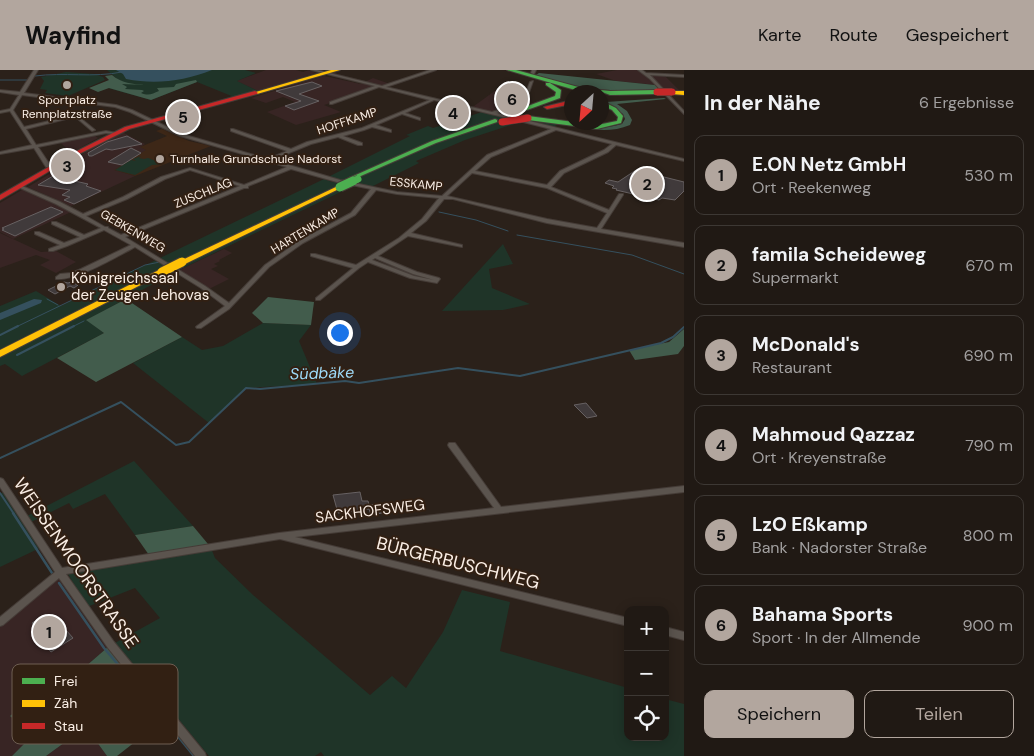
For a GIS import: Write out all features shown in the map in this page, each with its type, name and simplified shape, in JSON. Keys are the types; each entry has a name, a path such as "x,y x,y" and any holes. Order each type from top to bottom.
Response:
{"main road":[{"path":"0,198 111,132 337,70"},
{"path":"504,70 537,77 564,87"},
{"path":"510,70 591,91 678,94"},
{"path":"537,77 564,88"},
{"path":"519,116 559,95 560,92 556,88 537,77"},
{"path":"609,100 659,94"},
{"path":"0,348 160,270 434,142 497,120 564,106"},
{"path":"609,106 622,117 619,122 609,125"},
{"path":"609,108 617,118 614,122 609,123"},
{"path":"519,116 564,121"},
{"path":"355,178 497,120"},
{"path":"0,354 160,270"}],"street":[{"path":"0,112 11,110 36,70"},
{"path":"313,70 432,100 497,120 555,129 684,160"},
{"path":"330,103 434,70"},
{"path":"640,70 684,113"},
{"path":"646,74 684,76"},
{"path":"497,120 524,103 537,77"},
{"name":"ESSKAMP","path":"0,91 106,104 129,110 181,135 374,189 397,194 443,197 471,202 546,221 684,245"},
{"name":"HOFFKAMP","path":"269,160 290,150 372,125 432,100"},
{"path":"11,110 22,127 25,128 26,133 48,166 52,167"},
{"path":"402,112 419,118"},
{"path":"25,128 66,118 79,118 93,130"},
{"path":"372,125 390,131"},
{"path":"318,299 358,267 408,234 424,220 443,197 489,156 555,129"},
{"path":"232,130 290,150"},
{"path":"0,153 111,132"},
{"path":"340,136 360,144"},
{"path":"548,187 562,172 606,150 615,143"},
{"name":"ZUSCHLAG","path":"121,237 291,167"},
{"path":"83,216 125,198 163,178 190,169 246,187"},
{"path":"472,172 548,187 609,212"},
{"name":"GEBKENWEG","path":"20,187 106,228 192,280 229,306"},
{"name":"HARTENKAMP","path":"200,326 229,306 245,291 266,266 301,242 353,214 374,189"},
{"path":"598,230 621,195"},
{"path":"54,224 95,242"},
{"path":"52,250 106,228"},
{"path":"37,233 65,245"},
{"path":"408,234 460,246"},
{"path":"72,275 135,245"},
{"path":"313,255 358,267"},
{"path":"368,260 412,277 435,282 438,279 415,273 374,256"},
{"path":"452,446 498,510"},
{"name":"WEISSENMOORSTRASSE","path":"0,481 60,572 126,664"},
{"name":"SACKHOFSWEG","path":"60,572 280,536 684,489"},
{"name":"BÜRGERBUSCHWEG","path":"280,536 624,621"},
{"path":"0,622 60,572"},
{"path":"669,632 684,636"},
{"name":"WEISSENMOORSTRASSE","path":"178,728 201,756"}],"shaded area":[{"path":"266,70 296,70 303,72 309,70 316,73 258,91 236,81"},
{"path":"617,70 640,70 646,74 664,75 679,90 662,90 657,85 616,81 596,74"},
{"path":"324,76 361,84 373,78 390,84 324,105 341,112 296,125 267,112 295,102 283,97 266,103 251,98"},
{"path":"496,90 526,96 524,103 491,114 470,109"},
{"path":"162,129 189,141 211,146 135,176 114,170 146,150 140,147 167,136 156,131"},
{"path":"122,132 145,144 141,147 147,150 115,170 135,176 71,206 28,187 94,147"},
{"path":"94,135 98,138 71,153 60,142"},
{"path":"22,190 71,212 13,239 0,232 0,203"},
{"path":"0,233 41,252 56,251 76,262 56,273 40,265 50,260 36,255 0,268"},
{"path":"224,249 232,253 219,260 214,264 218,266 211,269 229,279 207,290 179,270"},
{"path":"59,576 108,647 88,664 12,664 12,744 25,744 12,756 0,756 0,622"},
{"path":"63,744 98,744 107,756 46,756"}],"green space":[{"path":"107,70 245,70 256,73 237,81 258,91 234,97 197,82 151,100 108,88 125,83 118,80"},
{"name":"Sportplatz Rennplatzstraße","path":"66,72 95,74 103,77 105,80 68,96 45,93 47,90 40,89 44,81 41,77"},
{"path":"539,73 655,85 662,92 609,90 609,85 570,85 536,75"},
{"path":"112,75 132,84 145,85 122,84 127,87 125,89 142,90 144,91 141,93 146,94 159,91 157,88 174,87 176,84 196,80 197,82 151,100 109,88 98,92 89,88 109,80 105,76"},
{"path":"666,99 617,104 627,111 632,120 630,125 609,130 609,126 622,124 625,119 623,114 609,104 609,102"},
{"path":"482,112 523,121 465,140 416,161 419,163 371,187 355,185 179,270 160,258 324,179 332,182 338,179 328,177 410,136 406,135 428,126 433,128"},
{"path":"540,119 564,125 541,121 528,121"},
{"path":"523,121 534,121 558,124 552,128"},
{"path":"141,156 139,158 148,158 164,164 152,165 135,175 115,170 131,160 136,161 133,159"},
{"path":"503,244 513,264 489,269 492,288 530,304 503,310 442,311"},
{"path":"156,260 175,272 87,320 104,333 22,376 5,364 0,366 0,306 36,291 61,306"},
{"path":"268,297 314,302 311,325 263,323 252,313"},
{"path":"126,299 182,337 96,382 57,358 104,333 86,320"},
{"path":"263,323 311,325 299,341 317,384 246,388 209,423 133,363 182,337 202,350 223,346"},
{"path":"684,329 684,346 678,354 635,360 629,350 669,342"},
{"path":"134,461 193,526 135,535 105,494 73,509 69,503 31,522 27,516"},
{"path":"5,491 40,548 0,567 0,494"},
{"path":"193,526 208,544 149,555 135,535"},
{"path":"211,548 215,558 253,595 370,695 392,676 406,688 443,632 462,590 510,602 500,651 624,687 624,741 669,741 669,700 684,704 684,756 324,756 321,752 315,756 209,756 178,719 178,664 132,664 115,643 160,618 135,588 87,607 68,574"},
{"path":"108,647 121,664 88,664"},
{"path":"24,744 63,744 46,756 12,756"},
{"path":"98,744 132,744 117,756 107,756"}],"water":[{"path":"116,70 212,70 170,81 148,82 126,79 123,74"},
{"path":"34,299 42,300 41,303 0,320 0,313"}],"building":[{"path":"312,82 322,86 299,94 319,101 294,110 285,106 301,101 276,91"},
{"path":"127,136 142,144 112,150 106,149 89,156 88,153 107,142"},
{"path":"131,148 141,153 122,165 108,162"},
{"path":"636,170 684,182 684,191 675,200 662,198 659,200 616,190 612,188 614,186 605,183 609,180 618,182"},
{"path":"53,176 88,184 86,186 101,191 74,204 64,200 70,197 62,195 70,190 38,185"},
{"path":"51,207 63,212 15,236 2,230 4,229 2,228"},
{"name":"Königreichssaal der Zeugen Jehovas","path":"64,282 78,285 74,288 70,286 55,294 48,290"},
{"path":"586,403 597,416 587,418 574,405"},
{"path":"360,492 362,501 368,501 369,505 379,504 382,513 371,515 369,509 338,513 333,495"},
{"path":"43,616 59,635 66,630 73,638 51,652 44,644 47,642 32,623"}],"waterway":[{"path":"35,76 100,75 122,72"},
{"path":"0,80 27,80"},
{"path":"439,212 476,220 508,231"},
{"path":"517,235 632,255 684,274"},
{"path":"16,327 145,265 160,262"},
{"path":"47,299 58,305"},
{"path":"74,326 84,321"},
{"path":"17,355 74,326"},
{"path":"0,335 16,327"},
{"name":"Südbäke","path":"0,458 121,402 176,445 189,442 246,388 260,389 345,381 359,383 458,368 520,376 661,343 673,337 684,327"},
{"path":"0,493 14,514"},
{"path":"13,513 52,573"},
{"path":"59,583 104,648 117,664"},
{"path":"178,736 194,756"}],"traffic: fast":[{"path":"510,70 582,90 610,93 657,92"},
{"path":"511,114 558,97 559,91 548,84"},
{"path":"609,106 621,117 619,122 609,124"},
{"path":"528,118 564,123"},
{"path":"352,178 434,142 495,121"},
{"path":"340,187 358,179"}],"traffic: slow":[{"path":"255,93 337,70"},
{"path":"673,93 684,93"},
{"path":"182,262 340,187"},
{"path":"162,272 182,262"},
{"path":"0,354 162,272"}],"traffic: jam":[{"path":"657,92 672,92"},
{"path":"0,198 75,154 127,128 255,93"},
{"path":"547,107 564,104"},
{"path":"502,122 528,118"}],"place":[{"name":"Sportplatz Rennplatzstraße","path":"67,85"},
{"name":"Bahama Sports","path":"512,99"},
{"name":"Mahmoud Qazzaz","path":"453,113"},
{"name":"LzO Eßkamp","path":"183,117"},
{"name":"Turnhalle Grundschule Nadorst","path":"160,159"},
{"name":"McDonald's","path":"67,166"},
{"name":"famila Scheideweg","path":"647,184"},
{"name":"Königreichssaal der Zeugen Jehovas","path":"61,287"},
{"name":"E.ON Netz GmbH","path":"49,632"}]}
